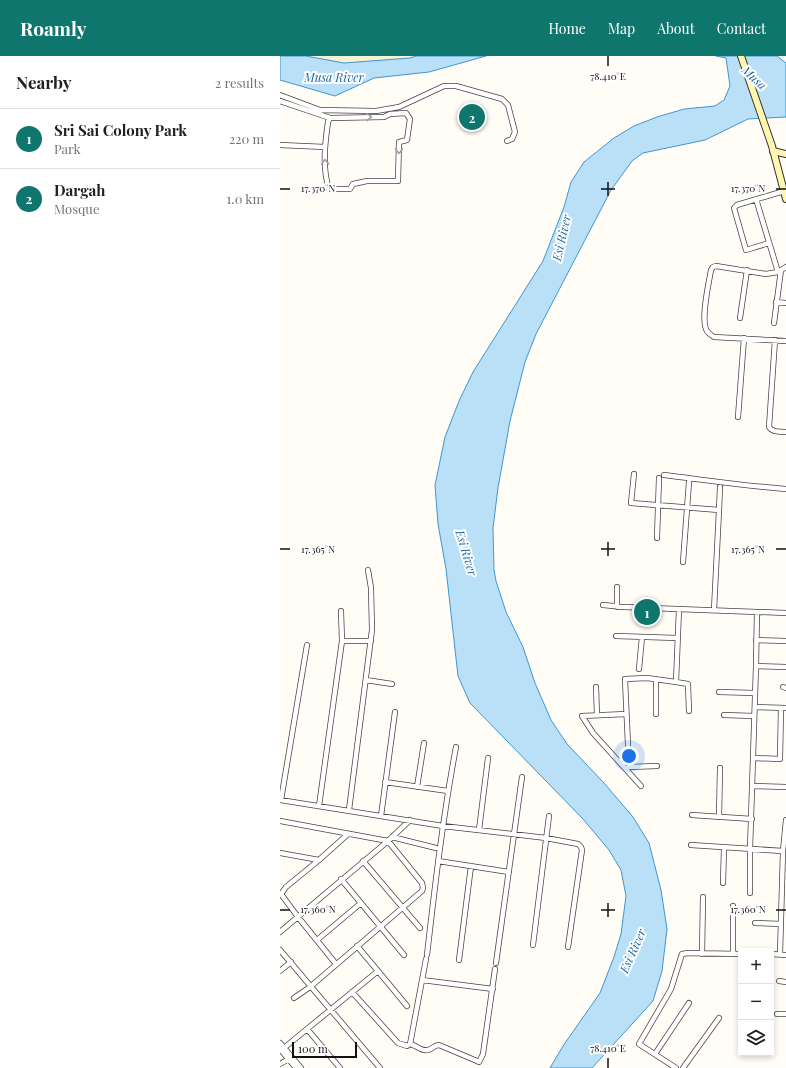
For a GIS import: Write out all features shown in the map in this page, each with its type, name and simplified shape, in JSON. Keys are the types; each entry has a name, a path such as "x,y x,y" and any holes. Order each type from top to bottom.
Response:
{"street":[{"path":"741,56 772,149 786,199"},
{"path":"280,95 320,110 376,111 399,107 444,86 456,86 502,99 508,105 515,132 512,139 507,141"},
{"path":"280,101 330,118 384,117 390,114 406,113 410,119 407,140 399,142 398,181 367,181 354,184 350,189 329,189 326,180 325,147 328,122 330,118"},
{"path":"280,145 325,147"},
{"path":"772,149 786,154"},
{"path":"769,243 746,250 734,208 737,205 784,191"},
{"path":"756,199 779,271 774,323"},
{"path":"786,267 779,271 766,274 747,270 716,266 713,267 711,270 704,316 707,332 714,337 786,341"},
{"path":"740,318 747,270"},
{"path":"776,302 786,303"},
{"path":"738,417 744,338"},
{"path":"774,340 769,427 772,430 786,432"},
{"path":"634,474 630,503 719,510"},
{"path":"657,538 661,476 730,483 743,486 786,489"},
{"path":"683,562 689,482"},
{"path":"714,610 720,487"},
{"path":"349,810 372,630 372,588 368,570"},
{"path":"617,587 617,607"},
{"path":"603,605 617,607 786,613"},
{"path":"676,682 679,609"},
{"path":"319,806 342,641 341,611"},
{"path":"750,893 756,612"},
{"path":"616,636 677,638"},
{"path":"639,669 642,638"},
{"path":"756,640 786,641"},
{"path":"342,641 371,641"},
{"path":"307,645 281,800 443,826 546,838 578,844 582,850 568,947"},
{"path":"756,666 786,667"},
{"path":"628,768 625,679 646,678 688,684 689,710"},
{"path":"656,679 656,714"},
{"path":"366,680 392,684"},
{"path":"596,687 597,715"},
{"path":"719,692 755,693"},
{"path":"753,758 780,759 784,708 754,707"},
{"path":"380,816 396,712"},
{"path":"626,714 582,716 593,733 628,768 641,786"},
{"path":"724,715 754,716"},
{"path":"417,787 424,744"},
{"path":"410,1044 426,957 448,791 456,747"},
{"path":"479,830 488,758"},
{"path":"628,768 657,766"},
{"path":"719,817 720,768"},
{"path":"496,963 522,777"},
{"path":"385,782 448,791"},
{"path":"753,786 786,787"},
{"path":"533,945 549,816"},
{"path":"692,816 752,819"},
{"path":"280,932 390,839 410,820"},
{"path":"780,954 786,820"},
{"path":"280,821 348,834 390,839 436,848"},
{"path":"336,964 281,894 286,887 348,834"},
{"path":"294,998 310,987 422,891 422,884 390,839"},
{"path":"691,845 784,851"},
{"path":"723,883 724,848"},
{"path":"280,852 319,860"},
{"path":"363,861 420,928"},
{"path":"438,861 509,872"},
{"path":"459,960 471,866"},
{"path":"341,879 404,955"},
{"path":"280,885 286,887"},
{"path":"702,954 704,896"},
{"path":"317,940 361,903"},
{"path":"733,954 734,906"},
{"path":"755,923 781,924"},
{"path":"357,946 407,1006"},
{"path":"280,950 380,1068"},
{"path":"676,1068 639,1044 671,989 682,954 688,952 702,954 738,954"},
{"path":"774,954 786,955"},
{"path":"280,972 290,962"},
{"path":"352,992 398,1043 407,1046 410,1044 415,1045 426,1051 430,1050 436,1045 444,1046 479,1062 483,1054 495,969"},
{"path":"282,1048 378,971"},
{"path":"422,980 493,989"},
{"path":"779,981 786,982"},
{"path":"655,1054 689,1003"},
{"path":"777,1014 786,1014"},
{"path":"684,1068 719,1018"},
{"path":"307,1029 340,1068"},
{"path":"280,1042 282,1048 296,1068"},
{"path":"282,1048 301,1068"},
{"path":"280,1064 289,1059"}],"shaded area":[{"path":"306,56 416,56 410,58 344,63"}],"water":[{"name":"Musa River","path":"280,56 306,56 344,63 410,58 416,56 486,56 429,72 374,78 335,96 280,80"},
{"path":"716,56 777,56 786,63 786,117 748,119 705,140 643,153 632,161 611,190 536,334 525,362 510,421 498,488 493,528 494,570 506,612 523,647 535,683 551,720 567,744 604,783 633,817 649,843 661,890 667,929 662,971 653,1001 592,1068 550,1068 563,1046 600,993 614,957 621,934 626,896 621,870 609,850 583,819 470,703 458,676 446,569 438,524 435,485 445,437 459,401 473,372 543,261 564,207 571,182 584,162 614,138 634,126 684,109 715,106 724,100 730,86 726,58"}],"place":[{"name":"Dargah","path":"472,117"},
{"name":"Sri Sai Colony Park","path":"647,612"}],"water label":[{"name":"Musa","path":"754,78"},
{"name":"Esi River","path":"562,238"},
{"name":"Esi River","path":"466,553"},
{"name":"Esi River","path":"633,951"}]}
